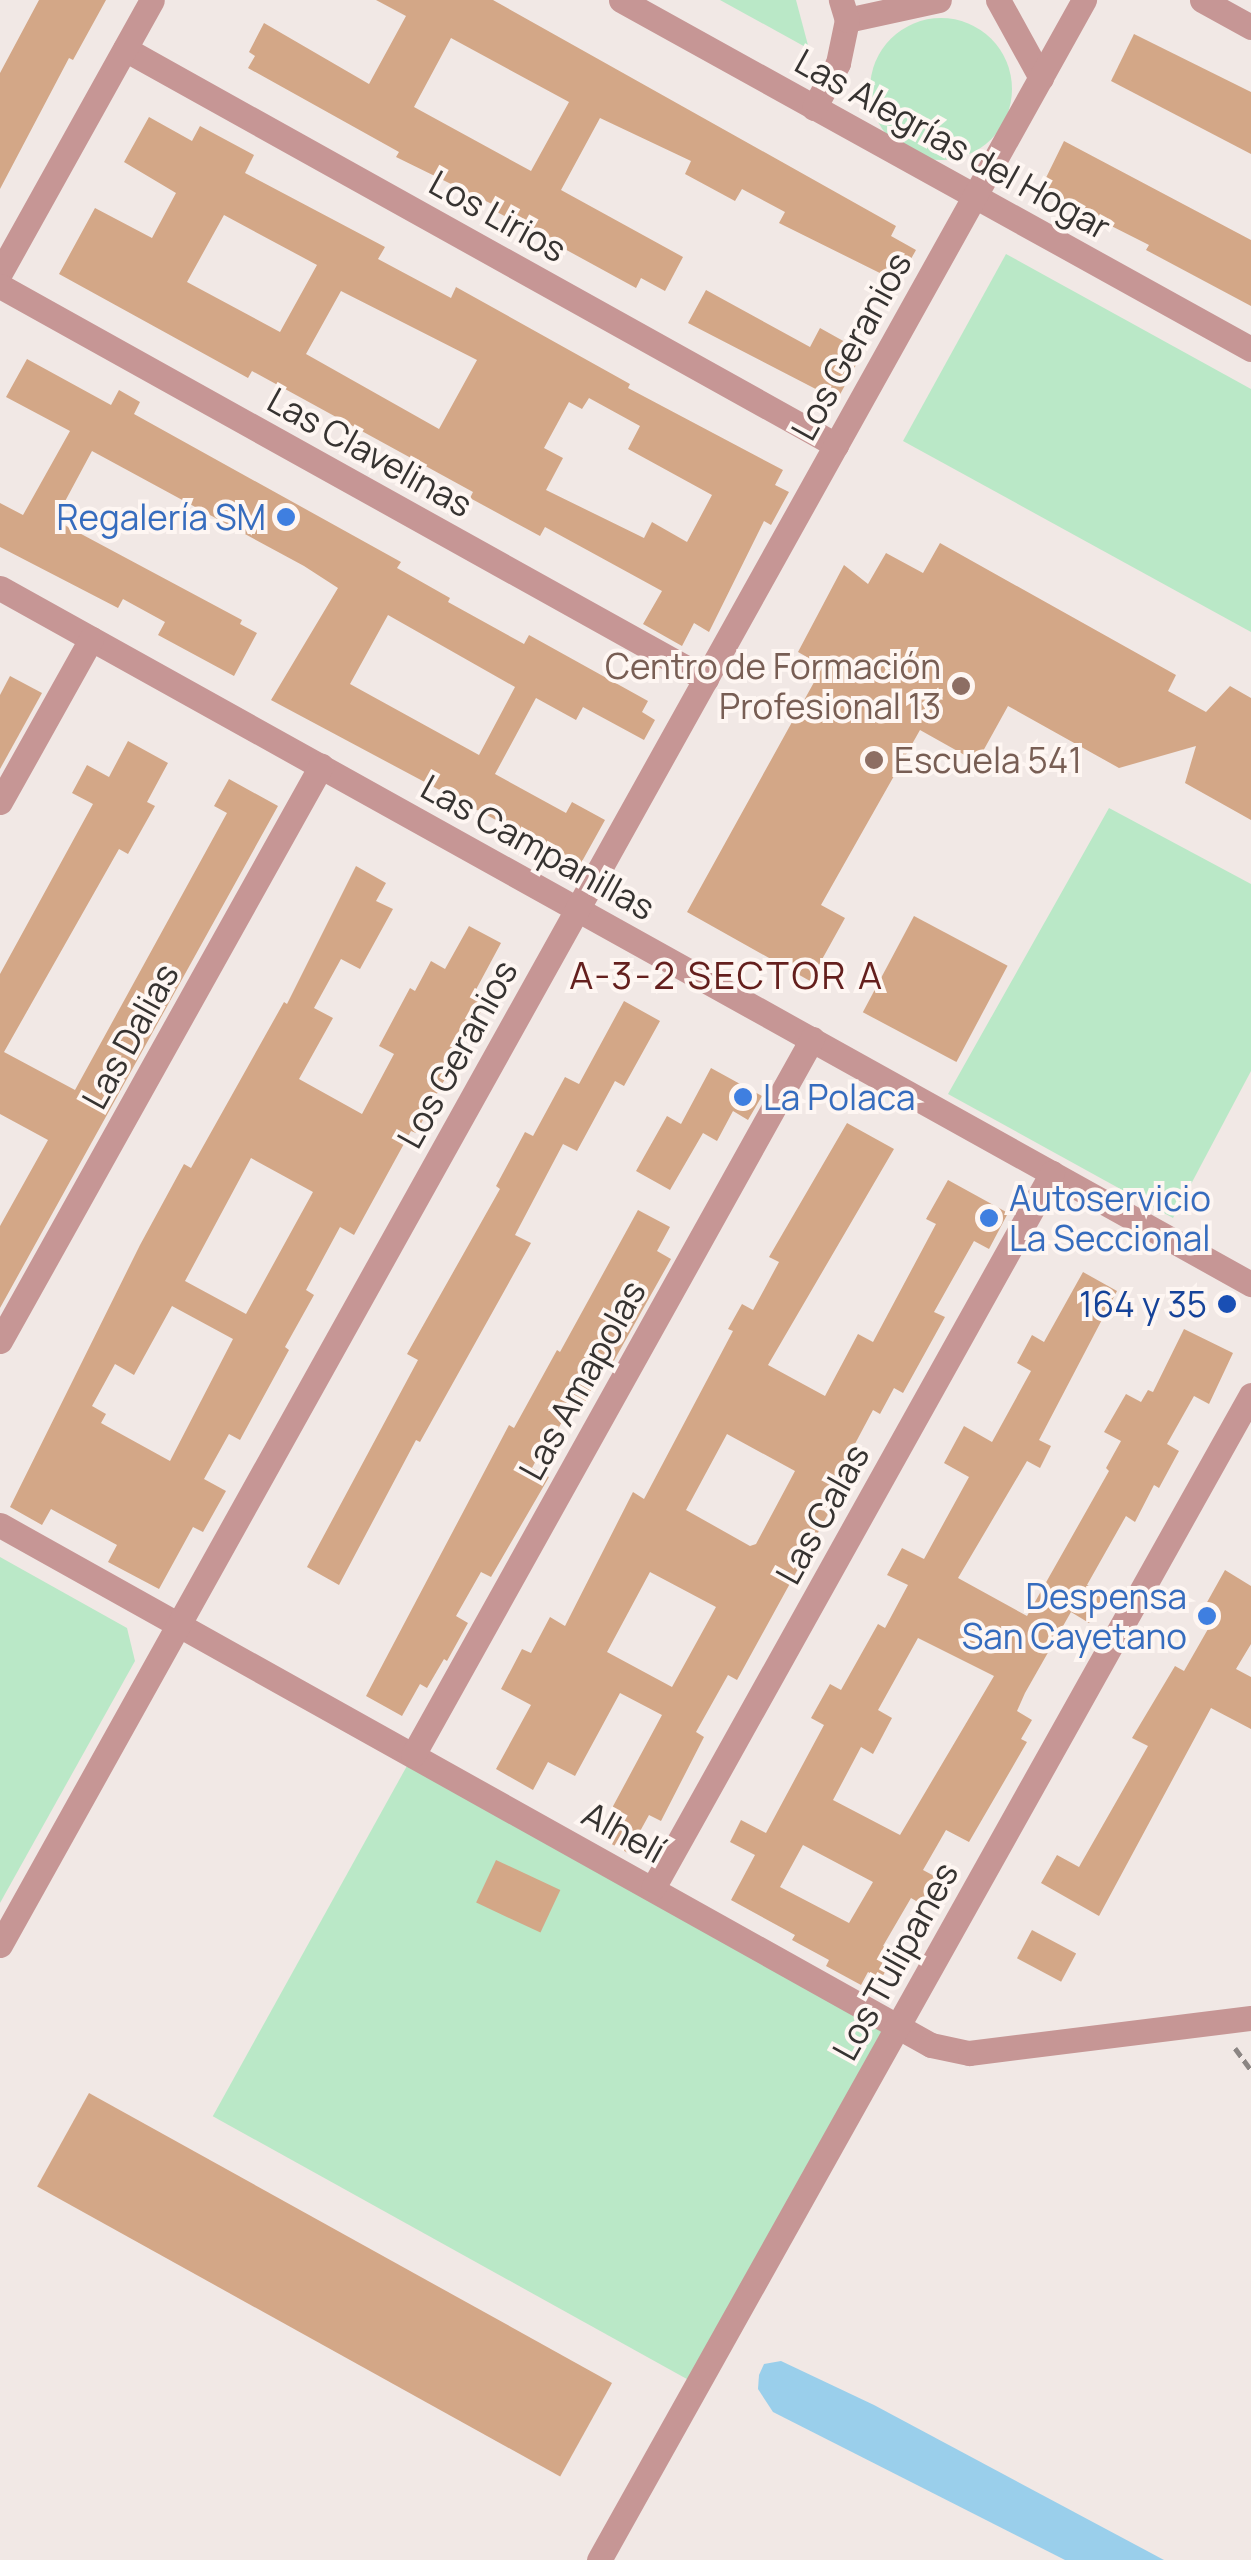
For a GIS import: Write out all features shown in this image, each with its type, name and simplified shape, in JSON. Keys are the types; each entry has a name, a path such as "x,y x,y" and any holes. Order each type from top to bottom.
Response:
{"street":[{"path":"0,273 152,0"},
{"name":"Las Alegrías del Hogar","path":"621,0 1251,350"},
{"path":"814,108 838,63 844,10 939,0"},
{"path":"998,0 1041,78"},
{"name":"Los Geranios","path":"0,1945 1084,0"},
{"path":"1202,0 1251,27"},
{"name":"Los Lirios","path":"125,49 836,445"},
{"name":"Las Clavelinas","path":"0,286 706,679"},
{"name":"Las Campanillas","path":"0,588 1251,1284"},
{"path":"0,802 91,639"},
{"name":"Las Dalias","path":"0,1341 320,766"},
{"name":"Las Amapolas","path":"413,1754 812,1039"},
{"name":"Las Calas","path":"654,1888 1052,1173"},
{"name":"Los Tulipanes","path":"598,2560 1251,1395"},
{"name":"Alhelí","path":"0,1525 931,2044 968,2053 1251,2018"}],"green space":[{"path":"720,0 796,0 809,49"},
{"path":"941,18 968,23 991,39 1007,62 1012,89 1007,116 991,139 968,155 941,160 914,155 891,139 875,116 870,89 875,62 891,39 914,23"},
{"path":"1006,254 1251,389 1251,632 903,441"},
{"path":"1109,808 1251,884 1251,1071 1173,1218 948,1094"},
{"path":"0,1557 127,1628 135,1661 0,1903"},
{"path":"413,1755 900,2025 700,2386 213,2116"}],"water":[{"path":"781,2361 874,2405 1164,2560 1065,2560 773,2412 758,2389 759,2375 764,2364"}],"building":[{"path":"39,0 106,0 73,60 69,58 0,189 0,73"},
{"path":"376,0 493,0 896,226 891,236 916,250 898,282 779,223 785,212 742,189 735,201 685,174 691,161 600,118 561,190 683,257 665,291 641,278 636,288 497,212 500,208 396,157 399,152 248,68 255,56 249,52 264,23 369,84 406,16","holes":["451,38 569,102 531,171 414,107"]},
{"path":"1134,34 1251,92 1251,154 1111,81"},
{"path":"149,117 192,141 200,126 254,155 245,173 385,247 378,259 451,298 456,287 630,384 628,388 783,470 775,485 789,492 771,525 764,521 709,632 694,623 682,646 643,624 662,591 545,527 540,536 470,498 473,492 252,371 248,378 59,274 95,208 152,238 176,193 124,162","holes":["224,215 317,265 280,332 187,282","341,291 477,360 439,429 306,354","589,398 640,426 628,449 712,495 687,542 652,522 644,538 546,490 563,458 544,448 569,402 582,409"]},
{"path":"1064,141 1251,240 1251,306 1146,250 1149,245 1040,190"},
{"path":"706,290 810,347 820,328 863,352 837,400 688,323"},
{"path":"27,359 111,405 119,390 140,402 134,414 401,562 397,568 450,598 448,602 524,644 529,635 648,701 642,712 655,720 644,740 583,707 576,720 536,698 495,774 566,813 572,802 605,820 580,865 271,700 338,588 304,566 92,451 55,520 242,620 240,624 257,633 234,676 158,635 165,622 123,599 118,608 0,547 0,503 23,515 70,431 6,397","holes":["388,615 515,687 479,755 350,684"]},
{"path":"940,543 1176,675 1168,691 1206,712 1230,686 1251,698 1251,820 1185,783 1196,746 1119,768 1008,706 977,762 920,730 821,905 845,918 810,981 687,912 823,666 798,652 844,565 868,584 886,553 923,573"},
{"path":"10,676 42,693 0,769 0,695"},
{"path":"128,741 168,763 147,802 155,806 128,854 119,849 4,1052 75,1090 227,813 214,806 229,779 278,806 0,1308 0,1226 48,1140 0,1114 0,974 93,804 72,793 87,765 109,777"},
{"path":"356,866 386,883 376,901 393,909 360,969 341,959 314,1008 333,1018 299,1079 362,1114 394,1054 379,1046 410,988 415,991 431,961 445,969 469,926 501,943 472,997 485,1004 416,1133 411,1131 354,1235 340,1227 306,1290 314,1295 285,1347 289,1350 240,1440 229,1434 204,1479 226,1491 203,1532 193,1527 159,1589 108,1562 117,1545 51,1509 42,1525 10,1507 184,1164 191,1168 284,1002 287,1004","holes":["251,1158 313,1192 246,1314 185,1281","172,1306 233,1339 170,1461 101,1423 106,1414 92,1406 115,1364 134,1375"]},
{"path":"914,916 1008,966 956,1062 863,1012"},
{"path":"624,1001 660,1021 624,1086 615,1081 577,1151 563,1144 515,1235 531,1243 420,1442 416,1440 339,1585 307,1567 418,1360 407,1354 500,1189 496,1186 525,1132 533,1136 565,1077 579,1084"},
{"path":"711,1068 762,1096 748,1120 733,1111 717,1141 703,1133 670,1190 636,1171 667,1116 681,1124"},
{"path":"847,1123 894,1149 768,1365 825,1396 858,1334 873,1342 936,1224 926,1219 948,1180 1008,1213 989,1249 974,1241 934,1312 945,1317 903,1393 894,1388 880,1414 873,1410 849,1455 864,1463 844,1500 838,1496 737,1680 728,1675 696,1732 704,1737 661,1821 649,1815 628,1853 597,1836 662,1715 620,1693 575,1776 548,1762 533,1790 496,1769 531,1705 501,1689 522,1649 531,1653 550,1617 565,1626 633,1492 644,1499 733,1331 728,1329 742,1304 753,1310 779,1262 769,1257","holes":["727,1434 795,1471 756,1544 750,1546 686,1510","650,1572 716,1607 672,1687 607,1652"]},
{"path":"638,1210 670,1227 657,1251 671,1259 611,1366 606,1363 585,1402 576,1397 558,1429 554,1427 532,1468 549,1477 491,1577 481,1572 456,1616 468,1623 447,1661 444,1659 427,1688 420,1684 402,1716 366,1696 509,1425 514,1428 557,1350 560,1352"},
{"path":"1083,1272 1117,1291 1039,1440 1051,1446 1040,1468 1027,1461 958,1578 1027,1616 1109,1471 1106,1468 1121,1441 1104,1432 1126,1394 1141,1402 1148,1390 1153,1392 1184,1329 1233,1353 1209,1404 1194,1396 1167,1444 1179,1451 1159,1488 1154,1485 1135,1522 1126,1516 1087,1585 1105,1595 1089,1623 1071,1612 1025,1693 1017,1711 1032,1720 1021,1739 1027,1742 969,1842 946,1830 923,1870 938,1878 923,1905 911,1898 883,1946 896,1953 881,1979 868,1972 861,1985 826,1966 829,1960 792,1940 795,1935 731,1900 755,1855 730,1842 741,1820 766,1833 824,1725 811,1718 830,1684 841,1690 878,1624 885,1628 908,1585 887,1575 902,1548 924,1559 969,1477 944,1463 964,1426 992,1442 1031,1371 1017,1363 1032,1335 1044,1342","holes":["918,1638 994,1676 900,1835 833,1800 861,1747 873,1754 892,1718 878,1710","803,1845 873,1882 849,1923 780,1887"]},
{"path":"1225,1570 1251,1586 1251,1644 1236,1669 1251,1677 1251,1729 1211,1708 1099,1916 1041,1883 1057,1855 1079,1867 1148,1746 1132,1738 1175,1666 1184,1671 1208,1629 1196,1622"},
{"path":"496,1860 560,1890 540,1933 476,1903"},
{"path":"1032,1930 1076,1953 1061,1982 1017,1958"},
{"path":"89,2093 612,2383 560,2477 37,2187"}],"place":[{"name":"Regalería SM","path":"286,517"},
{"name":"Centro de Formación Profesional 13","path":"961,686"},
{"name":"Escuela 541","path":"874,760"},
{"name":"La Polaca","path":"743,1097"},
{"name":"Autoservicio La Seccional","path":"989,1218"},
{"name":"164 y 35","path":"1227,1304"},
{"name":"Despensa San Cayetano","path":"1207,1616"}],"district":[{"name":"A-3-2 SECTOR A","path":"727,975"}]}
